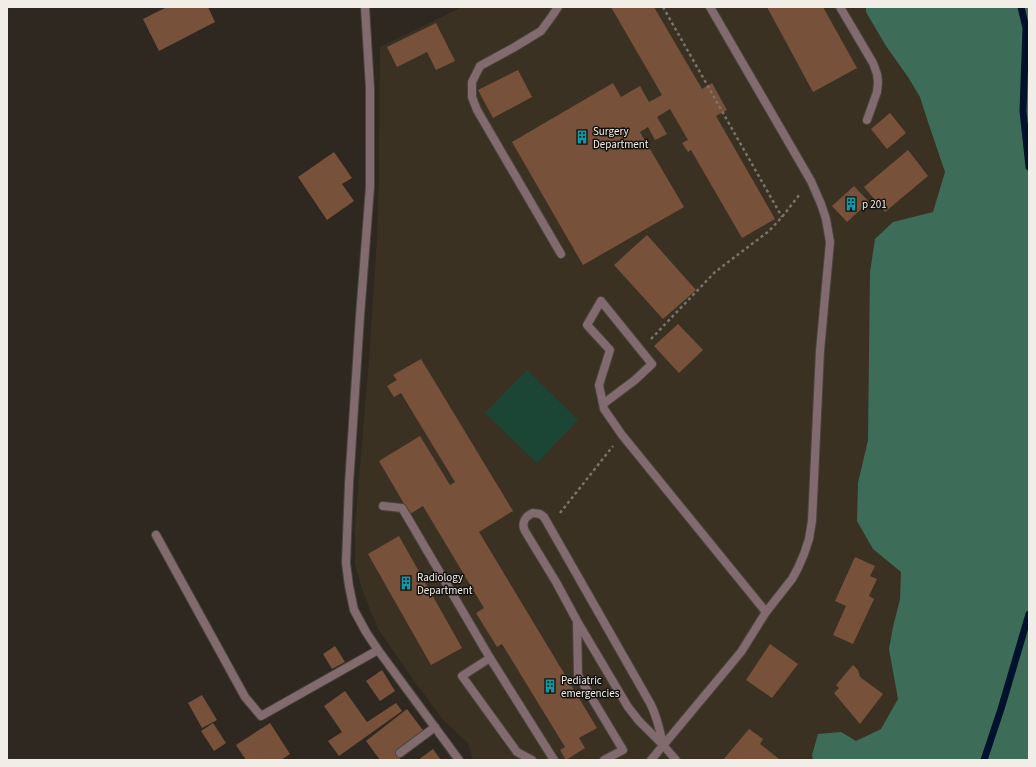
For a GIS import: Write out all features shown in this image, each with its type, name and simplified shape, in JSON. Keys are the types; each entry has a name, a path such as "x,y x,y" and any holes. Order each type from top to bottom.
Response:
{"street":[{"path":"366,7 370,88 370,187 349,476 346,564 354,610 366,632 459,760"},
{"path":"558,7 541,30 513,48 480,66 472,82 472,98 477,110 561,254"},
{"path":"652,760 741,652 766,612 792,579 804,554 809,539 812,521 820,351 830,242 821,204 811,181 710,7"},
{"path":"840,7 873,63 877,74 877,92 867,120"},
{"path":"603,404 635,380 652,364 601,300 587,325 610,350 599,385 604,409 622,435 766,612"},
{"path":"383,506 402,508 490,658 554,760"},
{"path":"663,745 655,712 550,526 543,516 536,513 528,515 523,523 525,531 628,707 639,721 676,760"},
{"path":"156,535 245,697 260,716 378,650"},
{"path":"577,621 578,675 623,750 604,760"},
{"path":"490,658 462,676 518,752 532,760"},
{"path":"400,753 435,727"}],"path":[{"path":"663,7 782,217"},
{"path":"641,349 715,272 769,231 811,181"},
{"path":"550,526 622,435"}],"shaded area":[{"path":"462,7 960,7 927,760 473,760 468,743 445,722 378,629 362,589 355,564 355,525 369,360 377,238 380,47"}],"green space":[{"path":"866,7 1029,7 1029,760 813,760 812,755 818,734 841,732 856,741 881,729 898,699 889,649 900,599 901,572 873,549 857,521 858,483 868,440 870,272 875,239 893,222 933,212 945,172 920,97 886,46 866,12"},
{"path":"527,370 578,420 537,463 485,413"}],"building":[{"path":"167,7 208,7 215,22 159,51 143,19"},
{"name":"Surgery Department","path":"611,7 654,7 702,89 712,83 727,110 716,116 775,219 742,238 691,150 688,152 682,143 688,140 670,109 657,117 667,134 655,140 648,127 640,132 684,207 583,265 512,142 613,83 621,97 640,86 649,102 662,95"},
{"path":"767,7 823,7 857,68 813,92"},
{"path":"436,23 455,61 436,70 427,52 397,67 387,47"},
{"path":"518,70 532,97 493,118 478,90"},
{"path":"890,113 906,133 887,149 871,129"},
{"path":"908,150 928,176 885,212 864,187"},
{"path":"334,152 352,178 342,184 354,201 327,220 298,177"},
{"name":"p 201","path":"854,186 869,202 847,222 832,206"},
{"path":"647,235 696,290 663,319 614,265"},
{"path":"678,324 703,350 679,373 654,346"},
{"path":"421,359 513,511 479,532 597,728 579,738 585,748 566,760 560,750 565,747 502,644 497,647 476,613 484,608 423,506 410,514 379,461 420,436 450,485 455,482 401,393 394,397 387,386 397,380 393,375"},
{"name":"Radiology Department","path":"399,536 462,648 431,665 368,554"},
{"path":"855,557 875,566 870,576 877,579 869,596 874,599 853,644 833,635 846,606 835,601"},
{"path":"770,644 798,664 772,698 746,680"},
{"path":"335,646 345,662 332,669 323,654"},
{"path":"853,665 858,670 860,677 883,694 860,724 834,693 839,688 836,685"},
{"path":"382,670 395,691 380,701 366,681"},
{"path":"345,691 367,722 396,703 402,711 339,756 328,741 342,732 324,706"},
{"path":"202,695 217,720 202,728 188,703"},
{"path":"407,709 428,737 398,760 380,760 366,741"},
{"path":"213,723 226,743 214,751 201,731"},
{"path":"270,723 290,754 281,760 246,760 236,745"},
{"path":"749,729 763,739 760,744 779,759 778,760 723,760"},
{"path":"433,749 441,760 418,760"}],"waterway":[{"path":"1021,7 1026,28 1023,111 1029,167"},
{"path":"984,760 1001,709 1029,614"}],"place":[{"name":"Surgery Department","path":"582,137"},
{"name":"p 201","path":"851,204"},
{"name":"Radiology Department","path":"406,583"},
{"name":"Pediatric emergencies","path":"550,686"}]}
